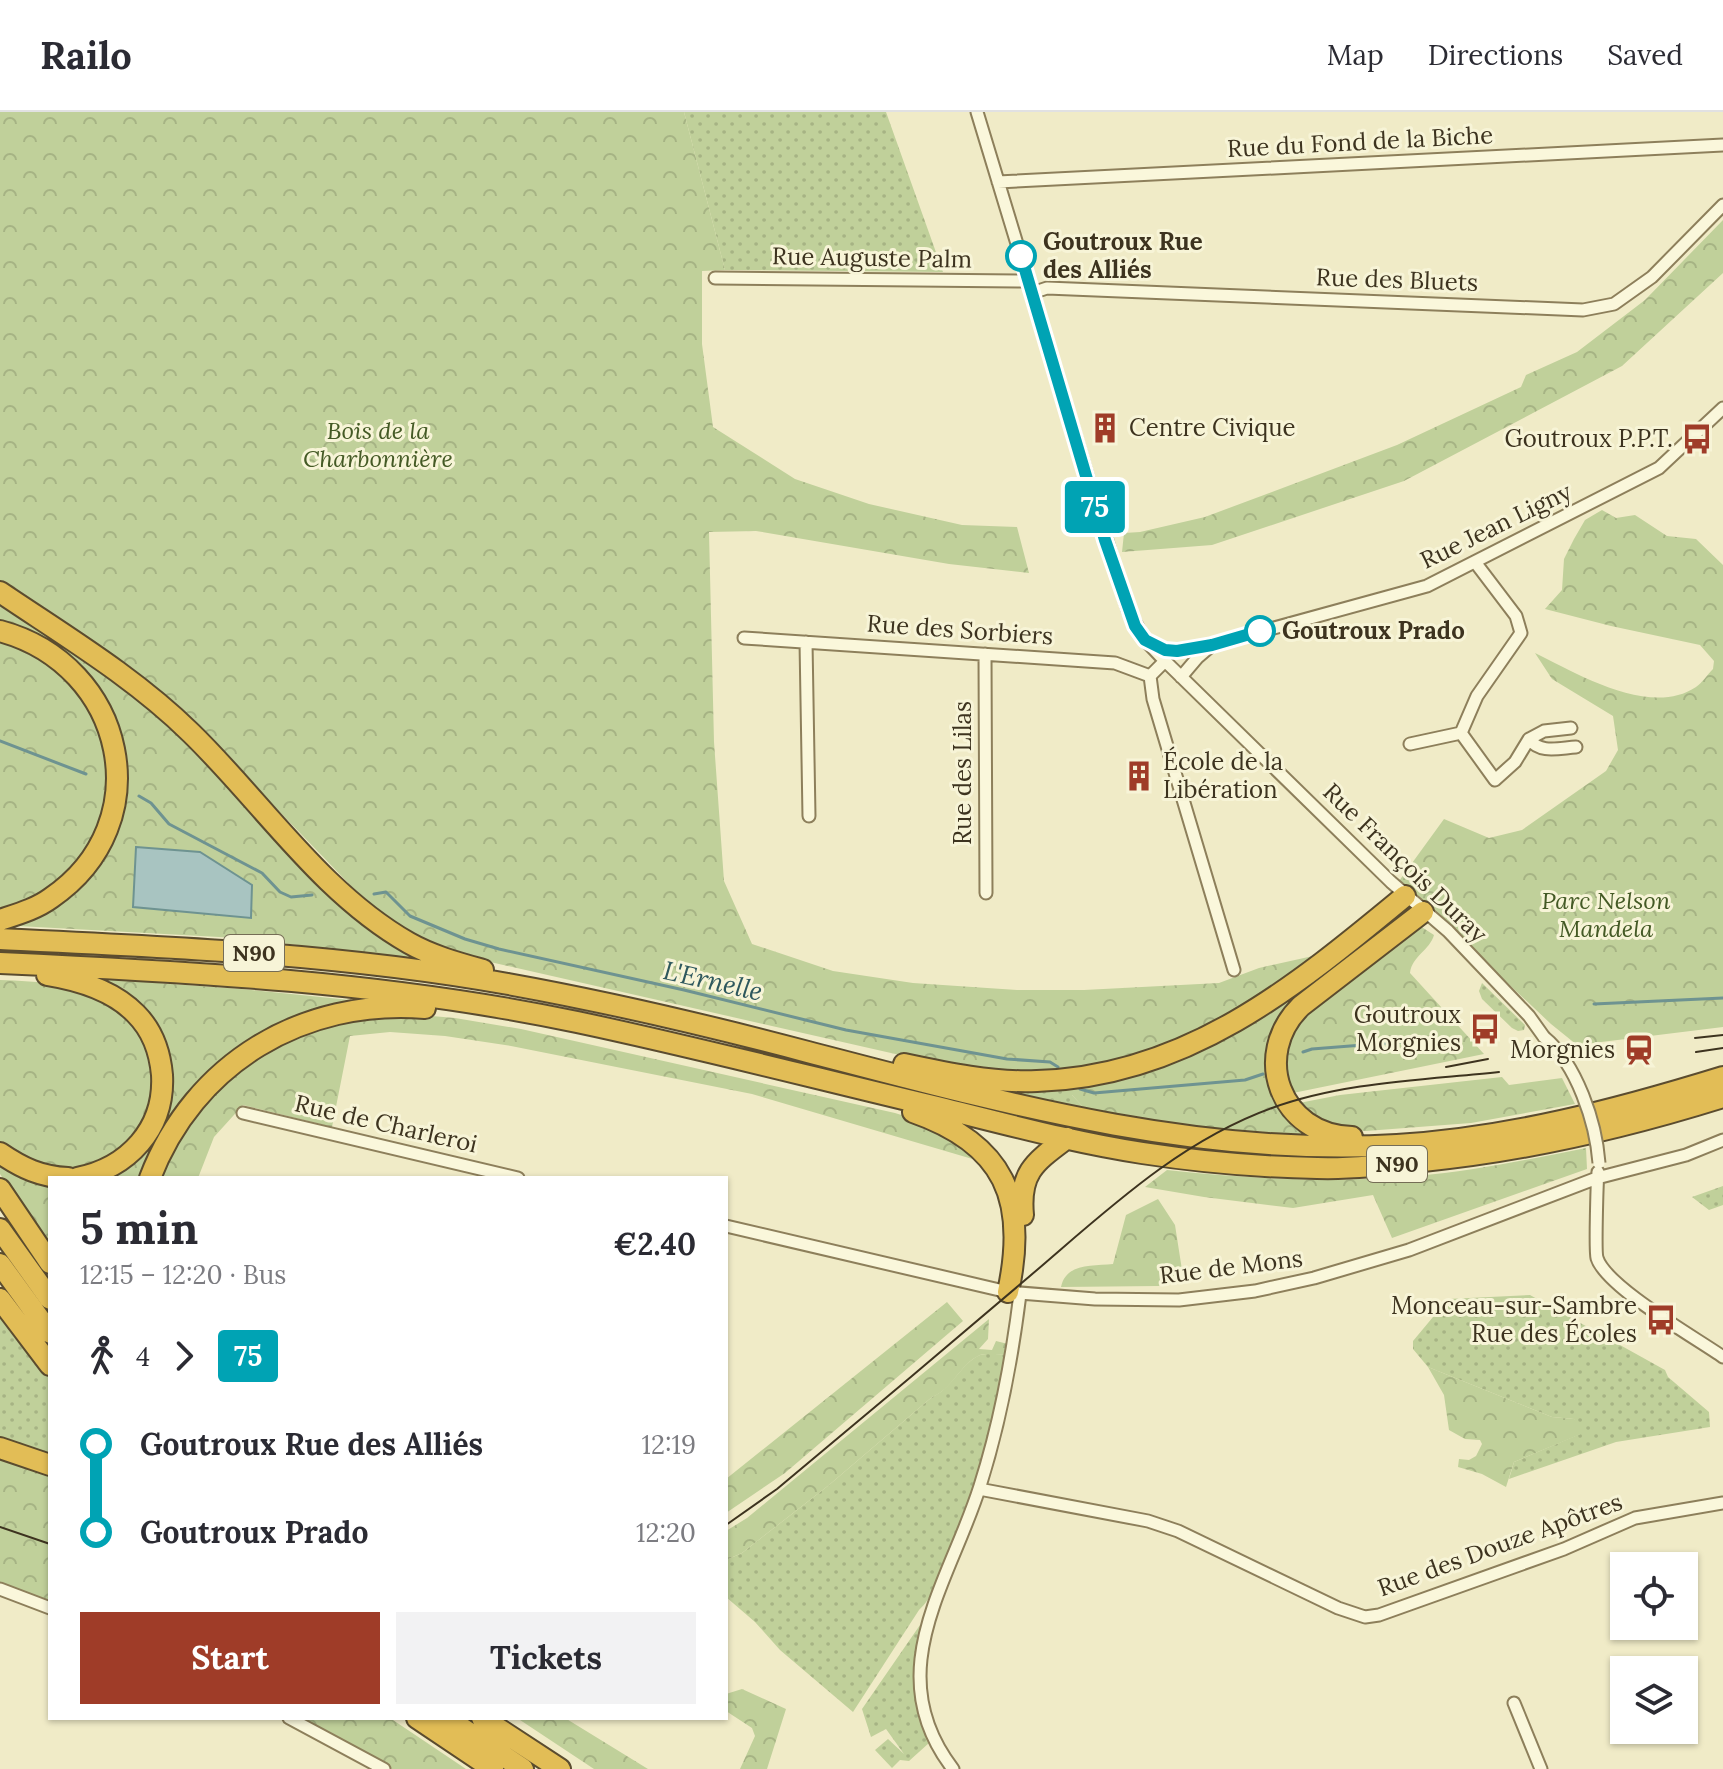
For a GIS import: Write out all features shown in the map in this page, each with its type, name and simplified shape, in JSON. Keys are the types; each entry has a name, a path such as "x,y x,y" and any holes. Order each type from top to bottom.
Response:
{"highway":[{"path":"0,592 111,667 189,730 319,871 386,928 411,944 445,959 490,972 507,984"},
{"path":"0,631 31,641 53,653 75,672 93,694 112,738 116,788 103,837 91,860 51,898 28,911 0,920"},
{"path":"806,1051 835,1051 999,1079 1035,1081 1115,1072 1152,1061 1229,1027 1295,984 1405,896"},
{"path":"1395,1145 1368,1137 1330,1134 1298,1117 1281,1090 1276,1045 1286,1023 1301,1006 1423,912"},
{"name":"N90","path":"0,939 253,953 364,964 507,984 806,1051 885,1073 1145,1130 1244,1142 1324,1146 1395,1145 1471,1138 1548,1125 1643,1102 1723,1077"},
{"path":"0,964 20,972 92,986 136,1014 153,1039 160,1059 162,1084 160,1108 151,1129 135,1150 117,1164 88,1176"},
{"name":"N90","path":"0,964 170,971 307,982 487,1006 586,1024 1067,1138 1140,1153 1241,1165 1323,1169 1473,1156 1536,1146 1649,1121 1723,1097"},
{"path":"151,1176 158,1156 190,1106 213,1081 261,1044 314,1020 343,1011 378,1006 447,1010 487,1006"},
{"path":"882,1094 903,1109 961,1132 981,1149 994,1166 1014,1209 1014,1293"},
{"path":"1014,1293 1025,1235 1021,1194 1027,1173 1067,1138"},
{"path":"0,1153 23,1169 48,1177"},
{"path":"0,1189 48,1260"},
{"path":"0,1229 48,1296"},
{"path":"0,1264 48,1330"},
{"path":"0,1299 48,1362"},
{"path":"0,1448 48,1464"},
{"path":"420,1720 493,1769"},
{"path":"450,1720 523,1769"},
{"path":"485,1720 560,1769"},
{"path":"504,1720 565,1761 571,1769"}],"street":[{"name":"Rue François Duray","path":"977,112 1128,610 1140,633 1405,896 1448,931 1552,1044 1583,1096 1592,1119 1599,1163 1597,1258 1607,1276 1627,1293 1723,1357"},
{"name":"Rue du Fond de la Biche","path":"998,182 1723,145"},
{"name":"Rue des Bluets","path":"1030,287 1583,310 1614,304 1652,277 1723,205"},
{"name":"Rue Auguste Palm","path":"715,278 1030,287"},
{"name":"Rue Jean Ligny","path":"1181,677 1212,645 1427,586 1659,468 1723,408"},
{"path":"1461,733 1477,696 1521,633 1516,616 1475,562"},
{"name":"Rue des Sorbiers","path":"744,638 1115,663 1150,676"},
{"path":"806,642 809,816"},
{"name":"Rue des Lilas","path":"985,654 986,893"},
{"path":"1165,661 1150,676 1153,699 1234,970"},
{"path":"1461,733 1495,780 1515,762 1529,739 1544,731 1571,728"},
{"path":"1410,744 1461,733"},
{"path":"1529,739 1533,745 1545,750 1576,747"},
{"name":"Rue de Charleroi","path":"243,1113 510,1176"},
{"name":"Rue de Mons","path":"728,1226 1014,1293 1095,1299 1179,1300 1255,1291 1314,1278 1409,1250 1597,1178 1686,1155 1723,1140"},
{"path":"953,1769 938,1745 927,1718 919,1664 929,1615 979,1489 1009,1372 1014,1293"},
{"name":"Rue des Douze Apôtres","path":"979,1489 1148,1521 1178,1531 1338,1608 1365,1617 1379,1615 1564,1549 1635,1518 1723,1503"},
{"path":"0,1589 48,1607"},
{"path":"1514,1703 1541,1769"},
{"path":"293,1720 384,1769"}],"green space":[{"name":"Bois de la Charbonnière","path":"0,112 684,112 725,270 702,271 702,344 713,427 795,479 869,504 962,525 1017,527 1029,573 949,564 756,531 709,532 714,742 724,881 752,944 833,971 913,983 1017,990 1219,983 1259,968 1313,956 1238,1010 1193,1035 1146,1054 1101,1066 1021,1073 913,1058 468,957 424,941 391,920 354,889 196,725 118,660 0,581"},
{"path":"684,112 886,112 943,272 725,270"},
{"path":"1723,220 1723,273 1622,366 1404,481 1212,545 1122,552 1124,533 1205,517 1397,445 1521,387 1526,375 1577,352 1645,300"},
{"name":"Parc Nelson Mandela","path":"1602,510 1616,518 1635,515 1667,536 1696,539 1723,565 1723,1027 1577,1045 1399,881 1444,819 1489,838 1522,830 1606,771 1618,750 1613,716 1552,679 1535,653 1592,681 1636,695 1657,698 1678,695 1696,687 1713,669 1714,661 1700,645 1545,609 1562,590 1564,559 1574,539 1585,520"},
{"path":"0,597 143,697 428,960 237,938 0,925 54,901 121,797 83,672 63,653 42,640 0,625"},
{"path":"0,639 35,651 78,689 94,717 106,771 98,826 86,851 68,873 45,891 0,910"},
{"path":"1404,907 1409,912 1314,989 1271,1055 1318,1136 1198,1127 1136,1118 1084,1108 1072,1095 1072,1084 1144,1069"},
{"path":"1420,926 1434,935 1414,962 1410,973 1484,1054 1293,1093 1287,1075 1286,1057 1297,1021"},
{"path":"89,978 370,1002 258,1038 146,1176 102,1176 151,1139 161,1042"},
{"path":"0,980 44,983 87,993 113,1006 142,1036 154,1069 151,1103 136,1134 110,1157 77,1168 40,1165 0,1142"},
{"path":"1482,983 1525,1025 1524,1030 1512,1028 1482,999 1479,991"},
{"path":"408,1014 521,1029 895,1113 933,1125 986,1163 752,1094 511,1046 390,1032 350,1036 332,1127 243,1105 214,1137 199,1176 160,1176 204,1105 245,1065 294,1035 331,1023"},
{"path":"1502,1077 1509,1085 1562,1078 1575,1104 1471,1123 1366,1131 1343,1129 1321,1122 1299,1103 1340,1095"},
{"path":"977,1084 1072,1084 1072,1095 1084,1108"},
{"path":"1586,1148 1587,1169 1392,1238 1373,1195 1293,1208 1145,1187 1167,1170 1292,1179 1386,1178 1460,1171"},
{"path":"0,1160 48,1181 48,1246 0,1174"},
{"path":"1723,1186 1723,1205 1709,1210 1692,1197"},
{"path":"1158,1199 1175,1225 1182,1270 1159,1286 1061,1287 1064,1279 1074,1270 1113,1264 1126,1215"},
{"path":"1530,1295 1665,1370 1668,1377 1709,1412 1710,1427 1616,1442 1509,1479 1514,1462 1580,1434 1574,1419 1552,1417 1428,1367 1413,1349 1413,1341 1448,1299"},
{"path":"947,1302 963,1321 785,1473 728,1512 728,1477"},
{"path":"0,1314 48,1377 48,1457 0,1442"},
{"path":"989,1319 988,1339 979,1349 992,1350 996,1341 1008,1344 1006,1354 983,1354 973,1359 945,1389 829,1485 742,1553 728,1559 728,1530 747,1518"},
{"path":"983,1354 1006,1354 982,1460 965,1511 928,1599 853,1712 780,1650 728,1599 728,1559 742,1553 829,1485 945,1388 967,1364"},
{"path":"1428,1367 1552,1417 1574,1419 1580,1426 1581,1434 1514,1462 1506,1487 1482,1474 1458,1467 1459,1459 1469,1460 1476,1456 1482,1444 1480,1440 1465,1439 1449,1430 1444,1395"},
{"path":"0,1456 48,1475 48,1602 0,1585"},
{"path":"920,1625 915,1687 929,1743 909,1761 900,1760 892,1768 875,1750 888,1739 904,1754 886,1729 871,1737 862,1709"},
{"path":"742,1689 786,1709 767,1769 740,1769 755,1736 752,1728 728,1712 728,1693"},
{"path":"303,1720 393,1720 466,1769 392,1769"},
{"path":"520,1720 568,1720 648,1769 594,1769"}],"water":[{"path":"136,847 200,852 252,885 251,918 133,907"}],"waterway":[{"name":"L'Ernelle","path":"0,741 86,774"},
{"name":"L'Ernelle","path":"139,796 151,803 169,824 262,873 280,892 291,897 312,895"},
{"name":"L'Ernelle","path":"374,894 386,892 410,916 465,939 499,949 846,1030 1007,1059 1050,1062 1058,1067"},
{"name":"L'Ernelle","path":"1594,1004 1723,998"},
{"name":"L'Ernelle","path":"1303,1052 1401,1042"},
{"name":"L'Ernelle","path":"1080,1089 1094,1093 1245,1080 1263,1074"}],"tram line":[{"path":"1695,1038 1723,1035"},
{"path":"1696,1052 1723,1048"},
{"path":"1446,1067 1488,1059"},
{"path":"728,1524 777,1489 1140,1183 1203,1141 1237,1123 1299,1099 1384,1083 1499,1072"},
{"path":"0,1527 48,1543"}],"bus line":[{"name":"75","path":"1021,256 1105,540 1135,626 1145,640 1165,650 1177,651 1260,631"}],"place":[{"name":"Goutroux Rue des Alliés","path":"1021,256"},
{"name":"Centre Civique","path":"1105,428"},
{"name":"Goutroux P.P.T.","path":"1697,439"},
{"name":"Goutroux Prado","path":"1260,631"},
{"name":"École de la Libération","path":"1139,776"},
{"name":"Goutroux Morgnies","path":"1485,1029"},
{"name":"Morgnies","path":"1639,1050"},
{"name":"Monceau-sur-Sambre Rue des Écoles","path":"1661,1320"}]}
